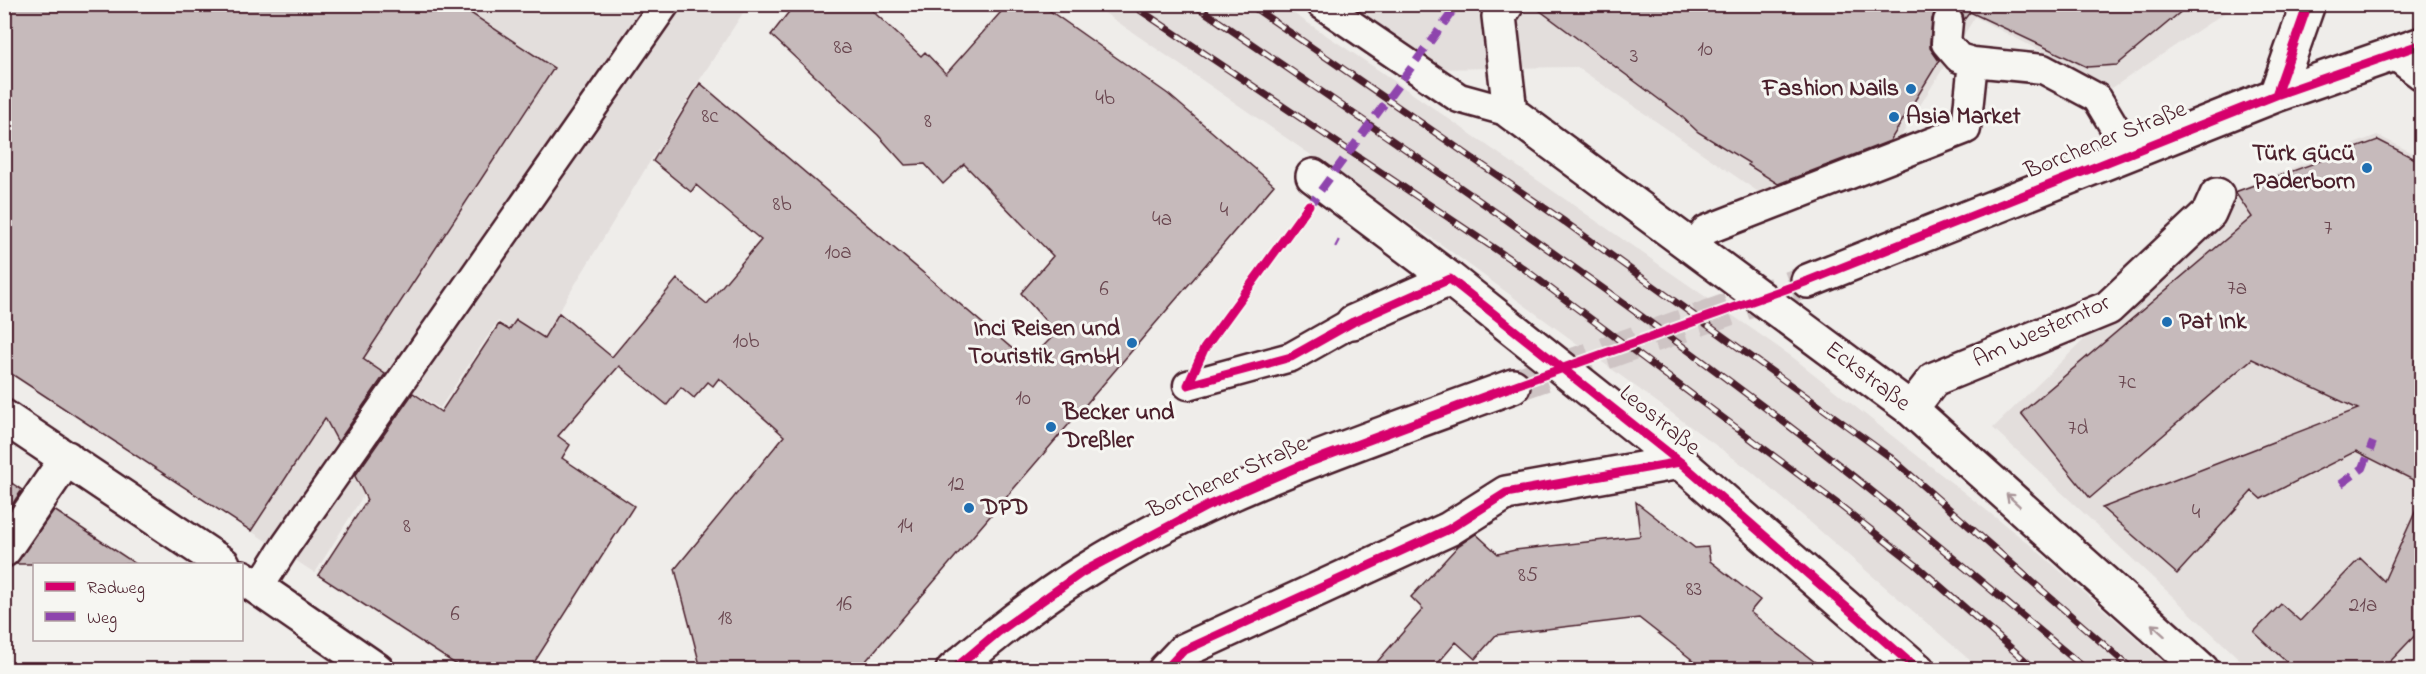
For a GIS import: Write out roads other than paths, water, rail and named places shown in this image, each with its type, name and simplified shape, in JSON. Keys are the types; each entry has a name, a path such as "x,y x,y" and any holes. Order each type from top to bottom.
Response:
{"street":[{"path":"1507,4 1499,16 1510,112"},
{"path":"2276,95 2308,4"},
{"name":"Borchener Straße","path":"1808,281 2276,95 2407,49"},
{"name":"Eckstraße","path":"1510,112 1911,409 2202,669"},
{"name":"Leostraße","path":"1313,176 1450,279 1680,462 1918,669"},
{"name":"Am Westerntor","path":"1911,409 1934,379 2108,308 2209,213 2217,195"},
{"path":"1353,322 1450,279"},
{"name":"Borchener Straße","path":"953,669 998,632 1081,573 1150,534 1207,506 1302,465 1513,386"},
{"path":"4,417 222,563"},
{"path":"4,550 67,458"},
{"path":"1165,669 1183,651 1449,529 1506,493 1680,462"},
{"path":"250,583 377,669"}],"lane":[{"path":"250,583 286,545 664,4"},
{"path":"1321,4 1460,98 1510,112"},
{"path":"1948,21 1946,44 1959,58 1973,62 2043,69 2097,98 2130,153"},
{"path":"2407,49 2421,76"},
{"path":"1692,248 1706,230 1966,129 1973,62"},
{"path":"1188,385 1291,357 1353,322"}],"tunnel":[{"path":"1513,386 1808,281"}],"railway":[{"path":"1131,4 1519,265 1916,565 2036,670"},
{"path":"1193,4 1477,199 1687,350 1840,466 2087,670"},
{"path":"1249,4 1565,222 1890,457 2133,670"}],"place":[{"name":"Fashion Nails","path":"1911,89"},
{"name":"Asia Market","path":"1894,117"},
{"name":"Türk Gücü Paderborn","path":"2367,168"},
{"name":"Pat Ink","path":"2167,322"},
{"name":"Inci Reisen und Touristik GmbH","path":"1132,343"},
{"name":"Becker und Dreßler","path":"1051,427"},
{"name":"DPD","path":"969,508"}]}
